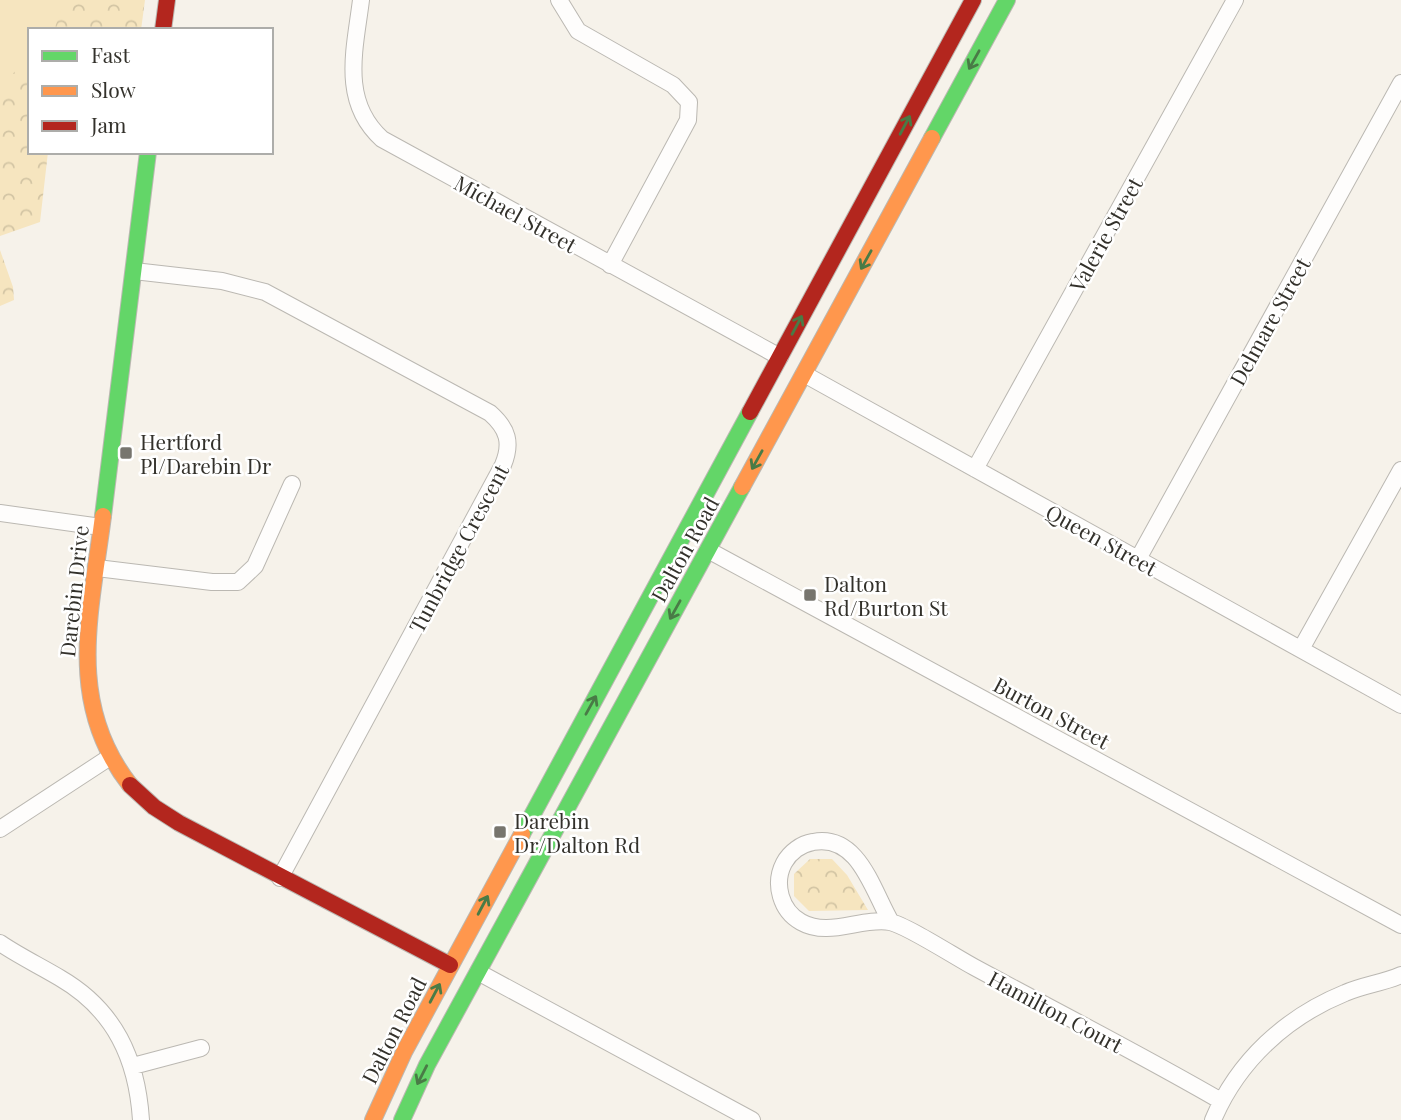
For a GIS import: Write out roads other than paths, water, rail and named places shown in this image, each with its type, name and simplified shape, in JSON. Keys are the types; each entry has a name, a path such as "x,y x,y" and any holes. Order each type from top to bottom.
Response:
{"main road":[{"path":"163,28 167,0"},
{"name":"Dalton Road","path":"402,1120 424,1072 478,972 1007,0"},
{"name":"Dalton Road","path":"373,1120 393,1073 450,965 780,357 968,1"},
{"name":"Darebin Drive","path":"148,154 87,643 87,686 94,722 110,757 131,785 159,811 280,878 450,965"},
{"name":"Burton Street","path":"683,536 708,550"}],"street":[{"name":"Michael Street","path":"361,0 352,78 358,106 373,130 395,148 780,357"},
{"path":"559,0 578,31 673,85 690,102 688,120 610,265"},
{"name":"Valerie Street","path":"975,469 1235,0"},
{"name":"Delmare Street","path":"1138,559 1401,83"},
{"name":"Tunbridge Crescent","path":"134,271 234,283 265,292 490,413 507,435 509,445 503,466 280,878"},
{"name":"Queen Street","path":"804,374 1401,705"},
{"path":"1301,649 1401,470"},
{"path":"97,568 212,582 238,582 255,566 292,484"},
{"path":"0,513 101,527"},
{"name":"Burton Street","path":"708,550 1401,925"},
{"path":"0,829 110,757"},
{"path":"816,841 827,841 846,848 862,866 891,922 827,928 802,923 787,911 782,901 779,881 784,862 797,848 816,841"},
{"name":"Hamilton Court","path":"891,922 1222,1101"},
{"path":"0,943 90,999 118,1030 133,1066 141,1120"},
{"path":"478,972 752,1120"},
{"path":"1213,1120 1222,1101 1254,1056 1298,1017 1347,992 1401,975"},
{"path":"133,1066 201,1048"}],"place":[{"name":"Hertford Pl/Darebin Dr","path":"126,453"},
{"name":"Dalton Rd/Burton St","path":"810,595"},
{"name":"Darebin Dr/Dalton Rd","path":"500,832"}]}
